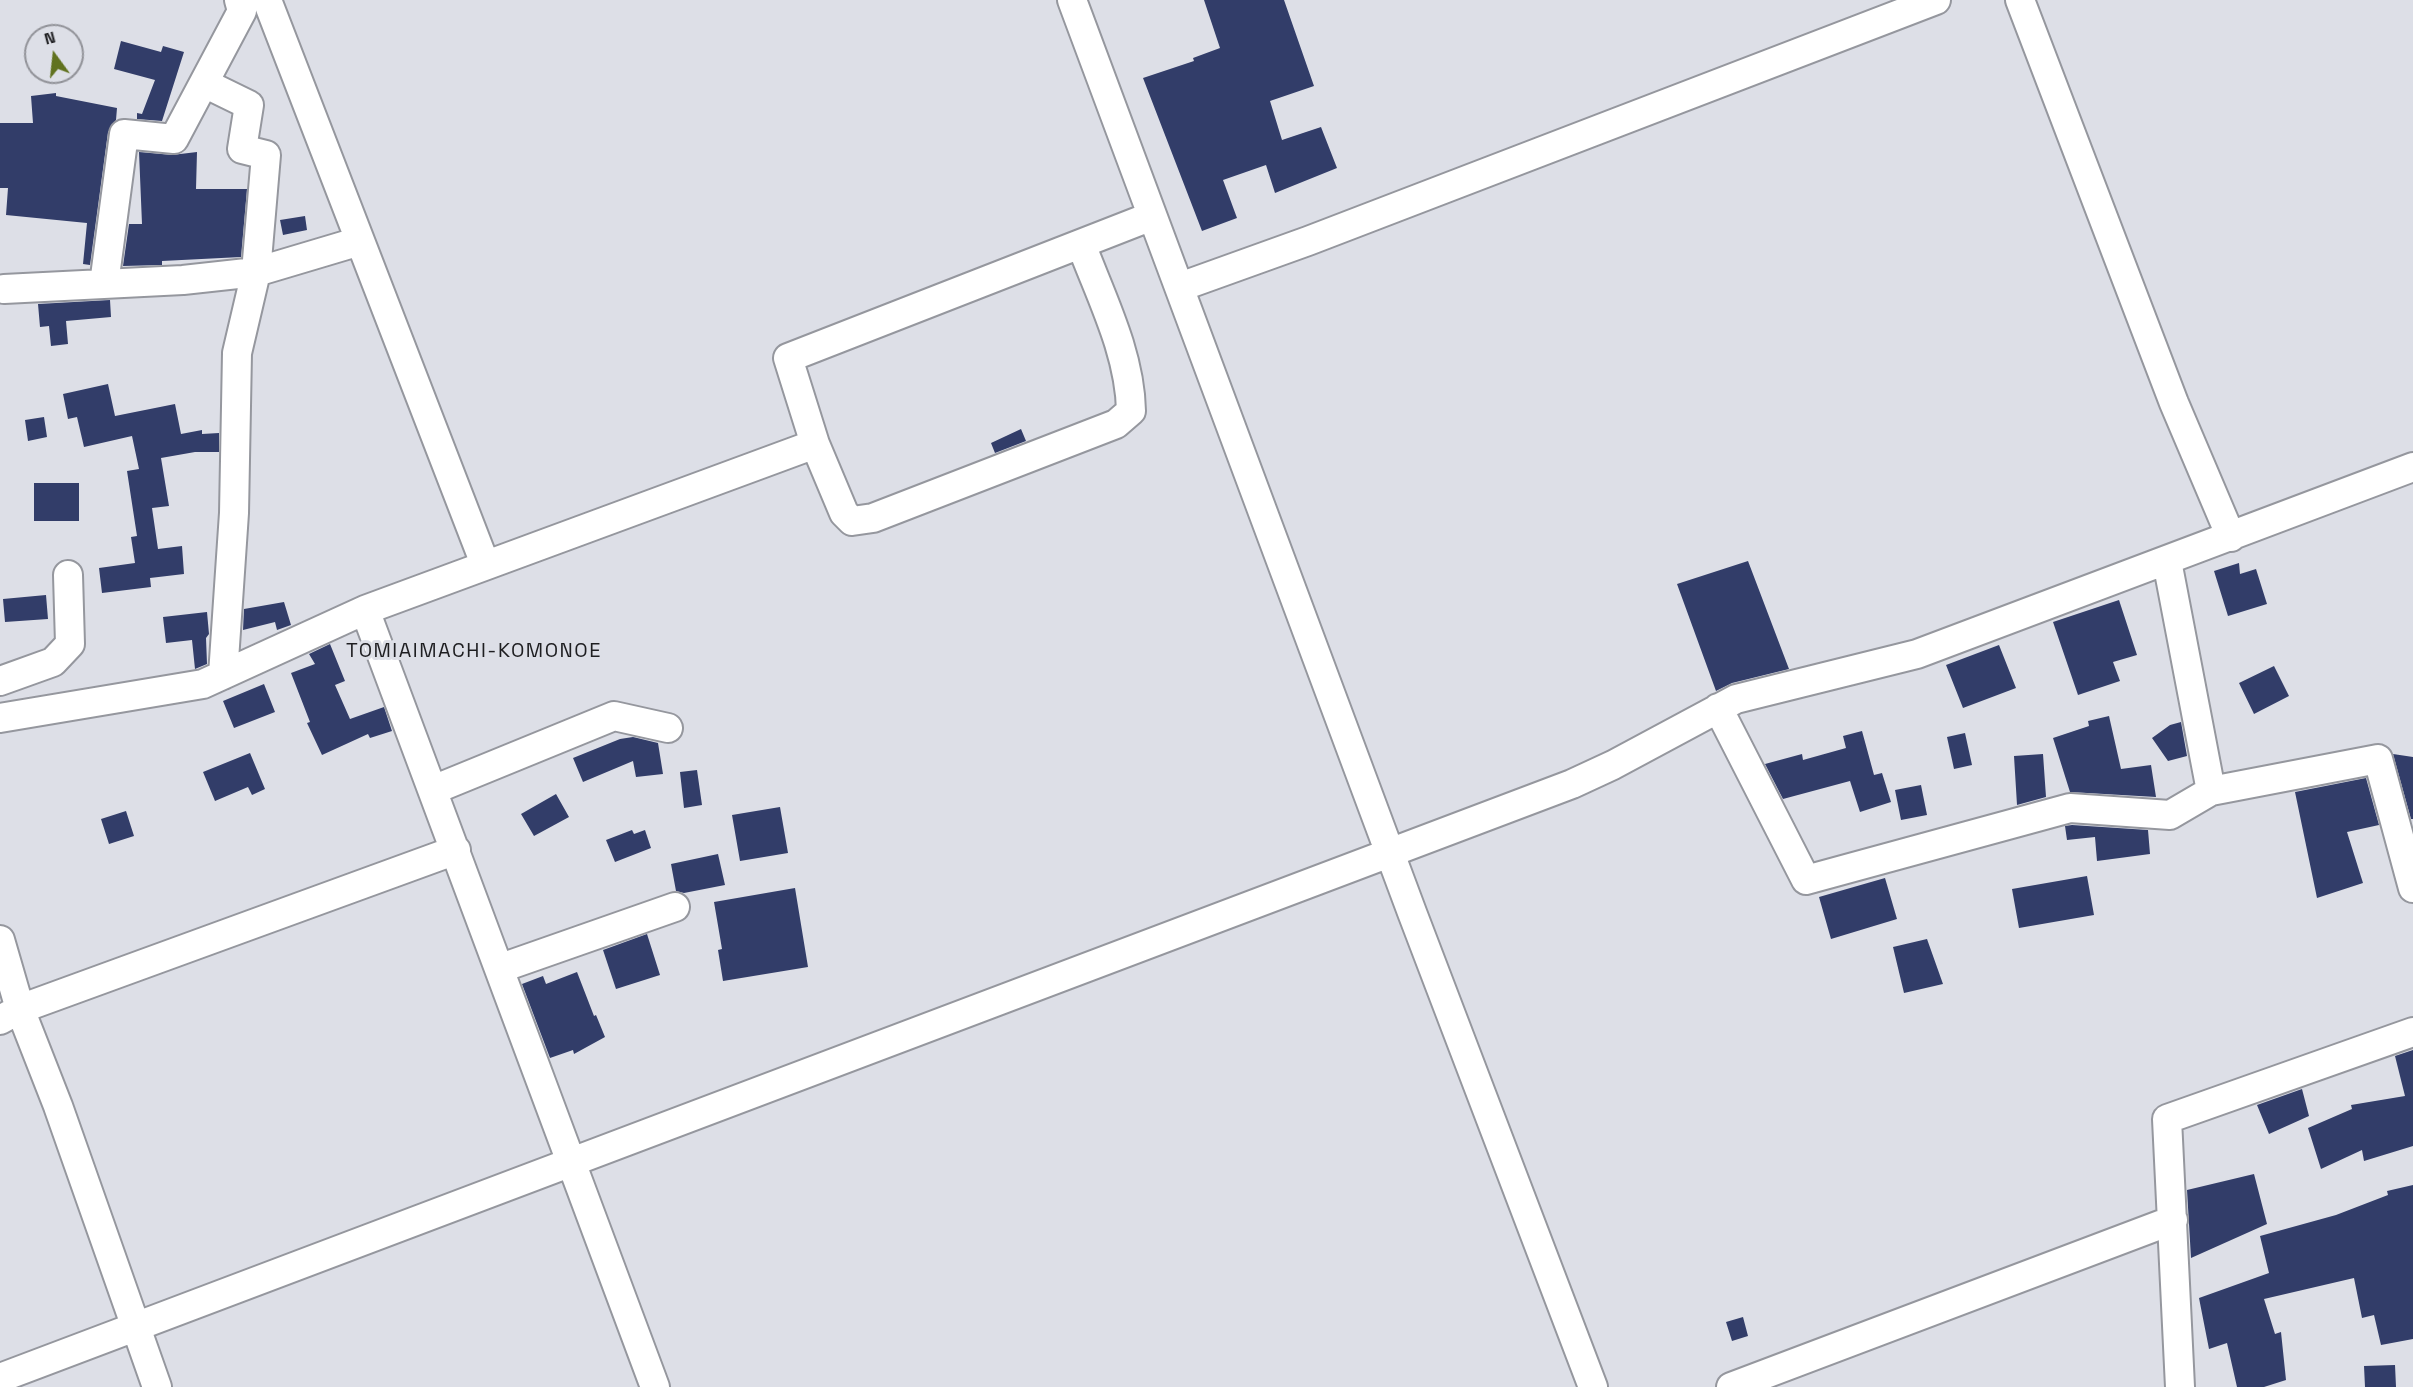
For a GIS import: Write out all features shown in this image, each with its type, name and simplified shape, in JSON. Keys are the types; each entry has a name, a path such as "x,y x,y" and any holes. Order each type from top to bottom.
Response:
{"street":[{"path":"104,284 124,134 174,139 242,11 239,0"},
{"path":"267,0 485,564"},
{"path":"1072,0 1593,1387"},
{"path":"1180,287 1308,241 1936,0"},
{"path":"2020,0 2174,403 2231,537"},
{"path":"204,83 249,105 242,149 266,155 256,272 237,353 234,513 223,675"},
{"path":"1081,244 1120,348 1131,388 1131,411 1116,424 861,522 852,521 844,513 815,444 788,358 1152,216"},
{"path":"1,289 104,284 256,272 360,241"},
{"path":"0,718 203,684 364,610 815,444"},
{"path":"0,1378 1572,784 1613,765 1718,708 1764,691 1917,654 2413,467"},
{"path":"2167,561 2211,791"},
{"path":"0,681 53,662 70,645 68,575"},
{"path":"364,610 501,968 591,1219 655,1387"},
{"path":"1718,708 1806,880 2070,808 2170,815 2211,791 2378,759 2413,888"},
{"path":"433,790 614,716 668,728"},
{"path":"10,1015 456,850"},
{"path":"501,968 675,907"},
{"path":"0,940 10,1015 58,1106 157,1387"},
{"path":"2180,1387 2167,1119 2413,1032"},
{"path":"1731,1387 2173,1220"}],"building":[{"path":"1204,0 1284,0 1314,86 1270,101 1282,140 1321,127 1337,168 1275,193 1266,165 1223,180 1237,218 1202,231 1143,78 1194,61 1193,58 1220,48"},
{"path":"121,41 161,52 163,46 184,52 162,121 137,119 137,113 142,114 155,80 114,69"},
{"path":"56,93 56,96 117,108 116,120 108,132 90,265 83,264 87,223 6,215 8,188 0,188 0,123 33,123 31,96"},
{"path":"139,152 172,155 197,152 196,189 247,189 241,257 162,261 162,265 123,266 129,224 142,224"},
{"path":"305,216 307,230 283,235 280,220"},
{"path":"110,300 111,317 66,321 68,344 51,346 49,326 40,327 38,304"},
{"path":"108,384 115,416 175,404 181,434 202,430 202,434 219,433 219,452 195,452 161,458 169,506 152,508 158,549 182,546 184,574 150,578 151,587 102,593 99,568 135,563 131,537 137,536 127,471 139,469 132,436 84,447 77,417 68,419 63,394"},
{"path":"44,417 47,437 28,441 25,420"},
{"path":"1021,429 1026,441 995,453 991,443"},
{"path":"34,483 79,483 79,521 34,521"},
{"path":"1748,561 1789,669 1732,683 1716,691 1677,584"},
{"path":"2239,563 2240,574 2256,569 2267,604 2228,616 2214,571"},
{"path":"46,595 48,619 5,622 3,599"},
{"path":"2119,600 2137,655 2113,662 2120,681 2078,695 2053,622"},
{"path":"284,602 291,625 277,630 275,622 243,630 244,609"},
{"path":"207,612 209,634 206,638 207,664 195,669 192,640 166,643 163,617"},
{"path":"330,644 345,681 335,685 350,719 384,707 392,731 370,738 368,734 322,755 307,723 310,722 291,673 315,664 309,654"},
{"path":"1999,645 2016,688 1963,708 1946,665"},
{"path":"2274,666 2289,696 2254,714 2239,683"},
{"path":"264,684 275,712 234,728 223,701"},
{"path":"2109,716 2121,769 2151,765 2156,797 2070,792 2053,738 2089,726 2088,721"},
{"path":"2181,722 2187,756 2168,761 2152,738 2170,725"},
{"path":"1862,731 1874,775 1882,773 1891,802 1860,812 1850,781 1783,799 1765,764 1802,754 1803,760 1846,748 1843,736"},
{"path":"1965,733 1972,765 1954,769 1947,737"},
{"path":"633,737 658,743 663,774 636,777 633,761 583,782 573,758 620,739"},
{"path":"250,753 265,789 252,795 248,787 215,801 203,772"},
{"path":"2043,754 2046,797 2017,805 2014,756"},
{"path":"2393,754 2413,757 2413,819 2411,819"},
{"path":"697,770 702,805 684,808 680,772"},
{"path":"2366,778 2379,825 2347,832 2363,883 2317,898 2295,792"},
{"path":"1921,785 1927,815 1901,820 1895,790"},
{"path":"556,794 569,817 534,836 521,814"},
{"path":"780,807 788,853 740,861 732,815"},
{"path":"126,811 134,836 109,844 101,819"},
{"path":"2065,826 2148,830 2150,854 2097,861 2095,837 2067,840"},
{"path":"632,830 634,834 645,830 651,848 615,862 606,840"},
{"path":"718,854 725,885 684,893 676,891 671,864"},
{"path":"2087,876 2094,915 2019,928 2012,889"},
{"path":"1885,878 1897,919 1831,939 1819,897"},
{"path":"795,888 808,967 723,981 718,950 722,949 714,902"},
{"path":"647,934 660,975 616,989 603,950"},
{"path":"1927,939 1943,984 1904,993 1893,947"},
{"path":"577,972 605,1037 574,1054 573,1050 550,1058 522,984 543,976 546,984"},
{"path":"2413,1050 2413,1146 2364,1161 2362,1150 2321,1169 2308,1128 2352,1109 2351,1105 2405,1096 2395,1056"},
{"path":"2302,1089 2309,1116 2269,1134 2257,1105"},
{"path":"2254,1174 2267,1224 2191,1258 2187,1190"},
{"path":"2413,1185 2413,1339 2381,1345 2374,1315 2362,1318 2354,1278 2264,1299 2275,1334 2281,1332 2286,1380 2264,1387 2237,1387 2227,1343 2209,1349 2199,1298 2269,1273 2260,1236 2336,1215 2388,1195 2387,1191"},
{"path":"1743,1317 1748,1336 1732,1341 1726,1322"},
{"path":"2395,1365 2396,1387 2365,1387 2364,1366"}],"district":[{"name":"TOMIAIMACHI-KOMONOE","path":"474,652"}]}
